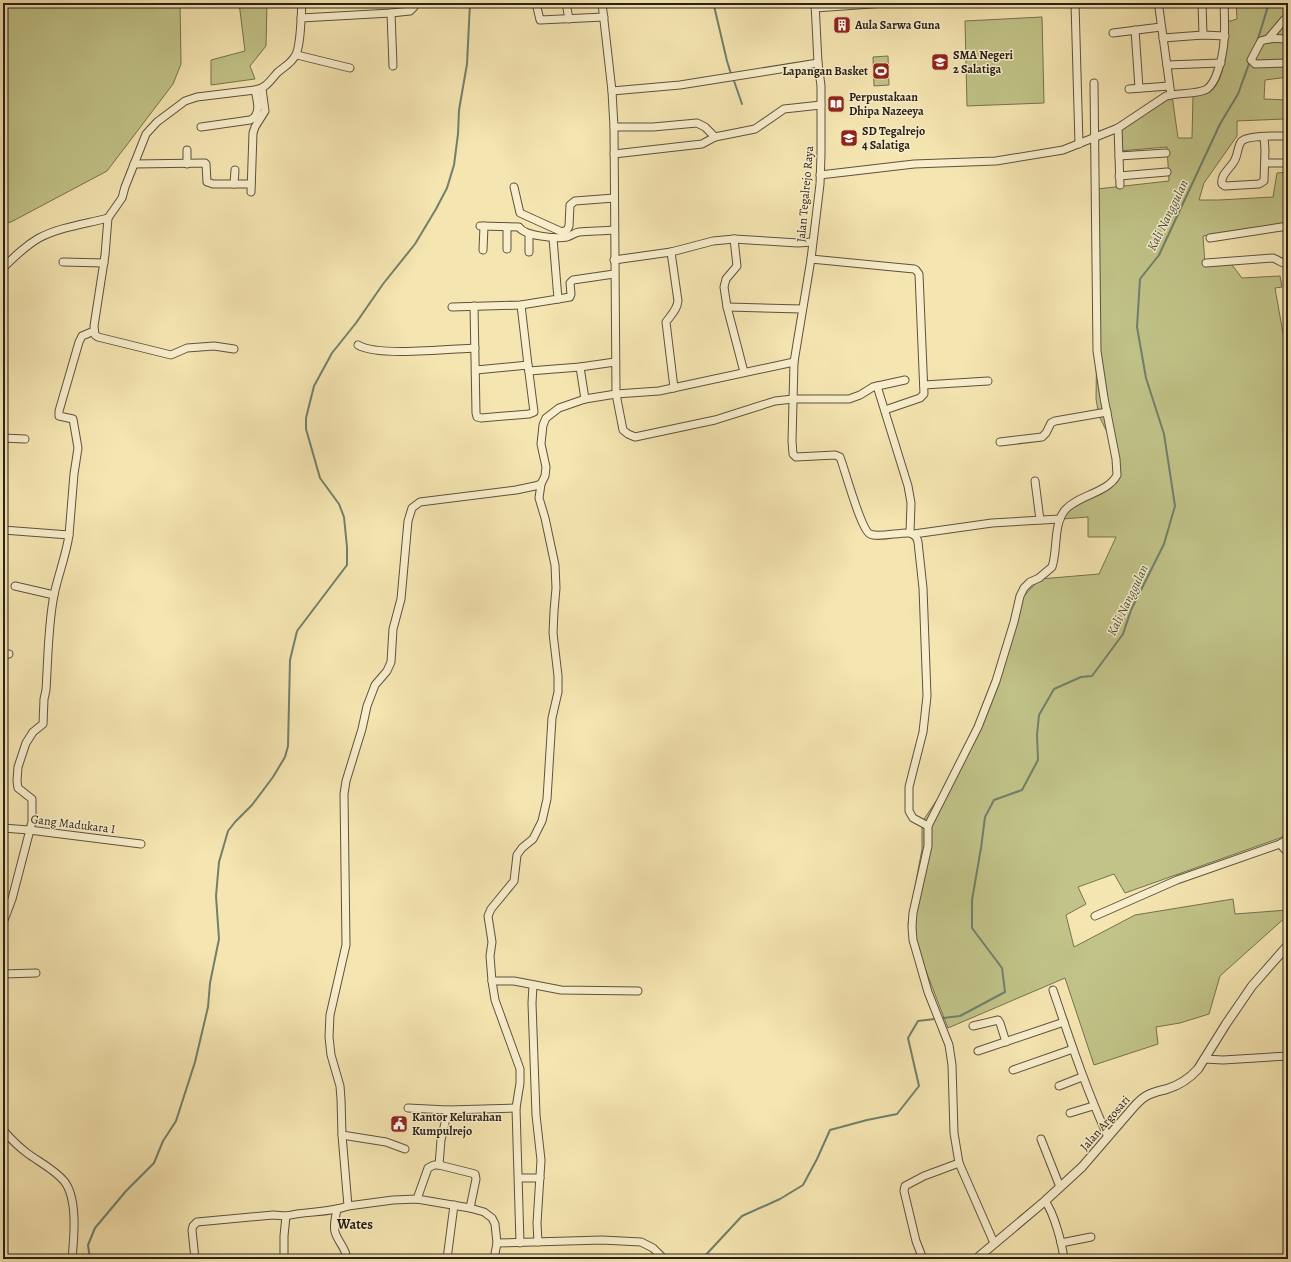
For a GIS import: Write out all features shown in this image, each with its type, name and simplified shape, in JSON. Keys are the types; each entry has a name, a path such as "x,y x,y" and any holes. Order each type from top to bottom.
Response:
{"street":[{"path":"234,349 214,346 187,348 171,355 95,335 94,331 104,263 108,218 122,198 125,186 146,134 161,118 185,101 197,97 259,89 268,84 292,61 296,55 299,45 302,3"},
{"path":"301,18 391,13 413,9 415,3"},
{"path":"536,3 540,20 604,16"},
{"path":"566,3 569,19"},
{"path":"602,3 612,91 614,127 615,362 616,394 623,430 635,437 715,420 775,402 793,399 849,399 860,395 873,387 904,380"},
{"path":"815,5 886,3"},
{"path":"1075,3 1079,144"},
{"path":"1159,3 1171,94"},
{"path":"1202,3 1202,35"},
{"path":"820,175 914,164 996,161 1063,150 1095,138 1118,128 1166,96 1171,94 1202,91 1208,88 1214,81 1221,63 1225,36 1224,3"},
{"name":"Jalan Tegalrejo Raya","path":"815,5 818,63 821,86 820,175 817,217 794,362 792,442 794,456 799,458 834,455 840,457 862,524 868,534 912,534"},
{"path":"391,13 393,66"},
{"path":"1268,39 1284,20 1288,18"},
{"path":"1113,33 1161,27"},
{"path":"1135,30 1139,88"},
{"path":"1163,38 1202,35 1225,36"},
{"path":"1288,39 1268,39 1261,41 1252,58 1252,62 1255,64 1288,63"},
{"path":"296,55 350,68"},
{"path":"612,91 680,85 818,63"},
{"path":"1167,65 1221,63"},
{"path":"994,1243 957,1156 953,1120 951,1055 949,1045 928,992 916,954 912,927 927,852 929,834 928,826 978,727 996,681 1014,622 1020,596 1024,588 1030,582 1039,578 1052,567 1060,519 1066,509 1075,502 1106,486 1116,478 1117,475 1116,459 1097,351 1094,83"},
{"path":"1129,90 1170,86"},
{"path":"201,127 253,119 258,109 259,89"},
{"path":"251,192 253,133 265,111 259,89"},
{"path":"614,154 702,144 715,137 755,129 784,109 821,105"},
{"path":"614,127 653,127 696,123 705,127 715,137"},
{"path":"1118,128 1120,184"},
{"path":"1264,137 1264,181 1262,183 1225,186 1222,184 1222,178 1235,161 1241,142 1244,140 1264,137 1288,136"},
{"path":"187,150 187,164"},
{"path":"1119,156 1166,152"},
{"path":"134,164 187,164 205,160 207,182 213,184 251,184"},
{"path":"1265,163 1288,163"},
{"path":"234,170 234,184"},
{"path":"1119,176 1167,172"},
{"path":"514,187 520,213 562,232 567,230 569,226 570,205 572,202 614,198"},
{"path":"3,268 20,251 38,239 58,230 108,218"},
{"path":"483,250 482,226 519,227 522,231 529,234 553,238 567,237 576,232 614,230"},
{"path":"1210,238 1288,226"},
{"path":"507,227 507,249"},
{"path":"529,234 530,252"},
{"path":"553,238 558,299"},
{"path":"614,260 671,252 713,241 734,239 798,243 812,242"},
{"path":"734,239 737,266 726,279 724,287 727,307 744,372"},
{"path":"671,252 678,301 674,313 666,322 674,388"},
{"path":"1206,262 1273,258 1288,264"},
{"path":"811,259 916,270 920,276 924,394 923,397 885,410"},
{"path":"63,262 104,263"},
{"path":"452,306 522,305 570,297 570,283 573,280 584,277 614,274"},
{"path":"522,305 534,412"},
{"path":"474,306 477,416 481,418 529,414 534,412 541,413 546,418"},
{"path":"727,307 802,309"},
{"path":"3,921 12,899 32,822 32,802 30,797 21,792 18,788 18,767 21,755 30,737 33,732 43,724 54,595 69,536 74,474 78,448 73,419 59,416 59,411 78,342 82,336 94,331"},
{"path":"358,345 367,349 392,352 475,348"},
{"path":"476,370 580,367 615,362"},
{"path":"520,1243 516,1108 520,1083 520,1069 495,1000 490,956 492,942 488,916 491,909 514,881 517,855 522,848 533,839 542,821 547,799 552,718 558,692 558,676 553,633 556,588 555,565 539,498 546,467 541,444 543,425 546,418 559,408 585,399 616,394 658,391 794,362"},
{"path":"580,367 585,399"},
{"path":"924,385 988,382"},
{"path":"877,386 908,486 911,503 912,534 917,538 918,542 923,588 927,696 923,732 909,787 908,806 913,818 928,826"},
{"path":"1000,442 1042,436 1046,433 1051,423 1056,421 1107,412"},
{"path":"3,438 25,439"},
{"path":"1036,481 1040,520"},
{"path":"348,1206 342,1136 340,1086 330,1050 329,1026 330,1015 346,945 345,787 362,729 367,706 375,685 387,672 391,662 393,628 401,599 410,514 412,508 420,502 516,490 541,484"},
{"path":"912,534 992,523 1060,519"},
{"path":"3,530 69,536"},
{"path":"15,586 54,595"},
{"name":"Gang Madukara I","path":"3,828 141,844"},
{"path":"1095,916 1178,880 1280,844 1288,839"},
{"path":"1280,844 1288,853"},
{"name":"Jalan Argosari","path":"976,1259 1045,1201 1082,1167 1140,1100 1148,1095 1176,1086 1184,1082 1192,1075 1252,986 1288,945"},
{"path":"3,974 36,973"},
{"path":"492,981 514,981 561,990 638,991"},
{"path":"533,985 532,1003 536,1115 541,1160 537,1206 538,1242"},
{"path":"1052,990 1082,1077 1108,1137"},
{"path":"973,1026 998,1020 1006,1042"},
{"path":"978,1051 1064,1022"},
{"path":"1013,1070 1073,1048"},
{"path":"1204,1059 1222,1060 1288,1056"},
{"path":"1059,1086 1082,1077"},
{"path":"1070,1113 1094,1106"},
{"path":"408,1108 448,1110 516,1108"},
{"path":"439,1164 441,1140 448,1110"},
{"path":"3,1130 26,1152 57,1174 65,1182 70,1197 75,1223 72,1259"},
{"path":"342,1136 386,1142 405,1149"},
{"path":"1041,1139 1060,1187"},
{"path":"923,1259 916,1241 904,1191 905,1186 924,1176 959,1163"},
{"path":"417,1199 428,1168 434,1164 439,1164 475,1174 476,1179 470,1208"},
{"path":"519,1178 540,1178"},
{"path":"195,1259 192,1230 193,1226 197,1222 273,1215 286,1216 393,1200 417,1199 470,1208 484,1212 492,1218 495,1224 497,1243 494,1259"},
{"path":"1045,1201 1050,1209 1061,1243 1064,1259"},
{"path":"447,1259 454,1205"},
{"path":"337,1209 334,1228 336,1235 345,1249 347,1259"},
{"path":"284,1259 286,1216"},
{"path":"1061,1243 1091,1237"},
{"path":"497,1243 602,1240 641,1242 653,1248 664,1259"}],"green space":[{"path":"3,3 180,3 181,64 173,84 107,171 11,222 3,223"},
{"path":"239,3 267,3 266,46 250,66 255,79 211,85 211,60 245,51"},
{"path":"1236,3 1288,3 1288,77 1265,80 1264,99 1288,100 1284,119 1237,121 1237,136 1204,183 1199,200 1273,197 1277,173 1288,172 1288,225 1245,229 1203,236 1205,264 1229,261 1242,278 1280,276 1282,287 1275,288 1288,362 1288,833 1280,838 1125,893 1114,874 1078,887 1086,904 1066,915 1074,947 1135,915 1233,899 1235,914 1288,910 1288,915 1220,976 1209,1014 1180,1023 1156,1027 1158,1044 1094,1065 1065,978 948,1028 908,924 922,849 922,822 949,782 978,726 1023,597 1040,579 1099,574 1116,537 1088,537 1088,517 1062,519 1065,513 1114,477 1118,454 1099,416 1096,399 1098,248 1097,189 1169,181 1167,147 1119,151 1118,130 1172,95 1178,138 1192,138 1193,95 1211,91 1220,77 1225,58 1227,22 1237,19"},
{"path":"1042,17 1044,103 967,106 965,21"},
{"name":"Lapangan Basket","path":"888,56 889,85 874,86 873,57"}],"waterway":[{"path":"90,1259 88,1245 95,1228 126,1191 154,1163 163,1141 176,1121 195,1062 208,1007 210,983 219,939 216,896 219,862 228,831 252,805 273,777 285,757 288,746 290,660 297,631 347,565 344,517 339,504 320,478 306,429 306,418 314,386 332,353 356,323 383,284 415,244 447,188 454,165 459,110 467,64 470,3"},
{"path":"713,3 731,74"},
{"name":"Kali Nanggulan","path":"1257,42 1269,3"},
{"name":"Kali Nanggulan","path":"702,1259 742,1216 780,1199 803,1185 830,1130 897,1114 919,1086 908,1038 918,1021 960,1016 1005,992 1002,968 972,928 972,900 985,817 994,800 1022,790 1038,760 1037,735 1039,715 1054,689 1081,677 1092,676 1123,634 1131,610 1164,544 1175,506 1164,434 1146,378 1137,327 1140,279 1159,255 1220,124 1238,94 1250,61"},
{"path":"733,78 742,104"}],"place":[{"name":"Aula Sarwa Guna","path":"842,25"},
{"name":"SMA Negeri 2 Salatiga","path":"940,62"},
{"name":"Lapangan Basket","path":"881,71"},
{"name":"Perpustakaan Dhipa Nazeeya","path":"836,104"},
{"name":"SD Tegalrejo 4 Salatiga","path":"849,138"},
{"name":"Kantor Kelurahan Kumpulrejo","path":"399,1124"}],"district":[{"name":"Wates","path":"355,1224"}]}
